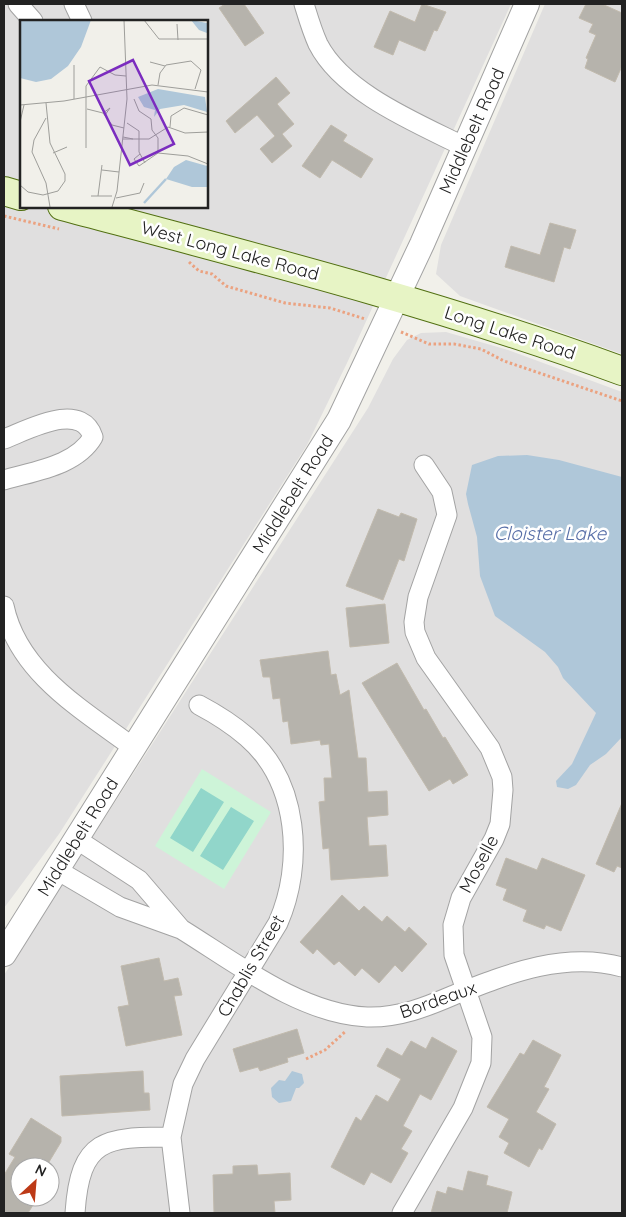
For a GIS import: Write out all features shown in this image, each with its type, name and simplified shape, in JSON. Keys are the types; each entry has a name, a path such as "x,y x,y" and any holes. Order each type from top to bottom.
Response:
{"main road":[{"path":"4,191 20,196"},
{"name":"West Long Lake Road","path":"62,218 397,296"},
{"name":"Long Lake Road","path":"397,296 622,370"}],"street":[{"path":"18,4 32,20"},
{"path":"74,4 82,20"},
{"path":"304,4 318,44 336,68 366,94 464,147"},
{"name":"Middlebelt Road","path":"4,954 339,420 397,296 527,4"},
{"path":"4,439 59,419 74,419 85,424 91,430 93,437 86,449 75,458 4,480"},
{"name":"Moselle","path":"402,1213 463,1108 478,1074 482,1051 482,1037 478,1020 465,991 454,955 453,925 461,898 494,839 500,824 503,790 502,777 490,748 426,658 418,644 415,632 414,622 418,597 446,515 442,492 424,465"},
{"path":"4,606 16,640 29,661 57,690 89,716 134,748"},
{"name":"Chablis Street","path":"180,1213 171,1137 183,1084 194,1059 278,923 288,902 293,868 290,813 281,787 261,753 248,738 200,705"},
{"name":"Bordeaux","path":"76,839 139,880 181,929"},
{"name":"Bordeaux","path":"57,870 120,907 181,929 249,971 308,1004 338,1013 367,1017 393,1016 415,1011 525,969 549,963 604,963 622,968"},
{"path":"75,1213 80,1174 84,1164 104,1144 128,1137 171,1137"}],"path":[{"path":"4,216 62,218"},
{"path":"186,261 199,271 212,274 226,286 285,303 330,308 429,344 454,344 481,349 504,360 622,401"},
{"path":"306,1059 325,1050 345,1031 349,1024"}],"shaded area":[{"path":"4,4 511,4 347,363 307,445 59,834 4,908"},
{"path":"545,4 622,4 622,354 460,296 436,274 441,245"},
{"path":"446,332 508,350 622,392 622,1213 4,1213 4,975 368,408 393,359 407,340 421,333"},
{"path":"201,788 224,802 193,852 170,838"},
{"path":"231,807 254,821 223,870 200,856"}],"green space":[{"path":"202,769 271,812 224,889 155,846"}],"water":[{"name":"Cloister Lake","path":"527,455 559,460 622,477 622,737 606,754 590,765 576,785 568,789 557,787 556,781 572,764 596,713 563,678 558,667 545,652 495,616 480,576 477,537 466,494 472,465 498,456"},
{"path":"292,1071 302,1074 304,1083 299,1088 296,1088 291,1101 279,1103 272,1097 271,1088 279,1080 285,1081"}],"building":[{"path":"225,4 244,4 264,33 245,46 219,8"},
{"path":"422,4 446,12 437,31 434,30 425,51 399,40 393,55 374,47 390,11 415,22"},
{"path":"586,4 602,4 622,13 622,66 615,82 585,68 588,59 586,58 596,35 589,32 593,24 579,18"},
{"path":"276,77 290,93 277,104 294,124 282,134 292,146 272,163 260,149 275,136 257,115 235,133 226,121"},
{"path":"331,125 347,135 343,141 373,159 361,178 332,160 320,178 302,166"},
{"path":"550,223 576,230 570,249 564,247 554,282 505,267 511,246 540,255"},
{"path":"378,509 399,517 401,513 417,519 404,561 399,559 383,600 346,586"},
{"path":"385,604 389,643 350,647 346,608"},
{"path":"328,651 331,675 336,674 340,695 349,690 358,758 366,758 368,792 387,791 388,815 367,817 369,846 386,845 388,876 331,880 329,848 323,849 319,802 325,801 324,778 332,778 329,744 321,745 320,740 291,744 288,721 283,722 280,698 273,699 270,677 263,677 260,660"},
{"path":"397,663 424,710 426,709 443,738 445,737 468,775 453,784 450,779 429,791 362,683"},
{"path":"622,803 622,868 617,866 614,872 596,864"},
{"path":"506,858 537,870 542,858 585,875 561,931 546,925 544,929 523,921 527,910 503,900 507,889 496,885"},
{"path":"342,895 359,911 364,906 382,922 387,916 405,932 409,927 427,944 402,972 395,965 379,983 362,968 355,976 339,961 334,965 317,949 313,954 300,942"},
{"path":"159,958 164,981 178,978 182,995 174,996 182,1035 126,1046 118,1007 129,1005 121,966"},
{"path":"297,1029 304,1053 287,1058 288,1062 260,1071 258,1067 240,1072 233,1049"},
{"path":"432,1037 457,1051 431,1100 420,1094 403,1126 412,1131 401,1149 408,1153 391,1183 371,1172 364,1185 331,1167 356,1117 361,1121 376,1095 388,1102 401,1079 377,1066 387,1048 402,1056 411,1041 426,1049"},
{"path":"533,1040 561,1055 544,1087 549,1089 536,1112 556,1124 542,1150 539,1148 529,1167 504,1153 509,1143 499,1137 509,1119 487,1107 520,1053 524,1055"},
{"path":"143,1071 144,1093 149,1093 150,1110 62,1116 60,1076"},
{"path":"31,1118 61,1137 61,1142 52,1157 15,1157 9,1154"},
{"path":"10,1165 10,1207 32,1207 28,1213 4,1213 4,1175"},
{"path":"257,1165 258,1175 290,1173 291,1200 274,1201 275,1213 214,1213 213,1175 233,1174 233,1166"},
{"path":"468,1171 488,1176 486,1185 512,1192 507,1213 431,1213 437,1191 446,1194 448,1187 463,1191"}]}
